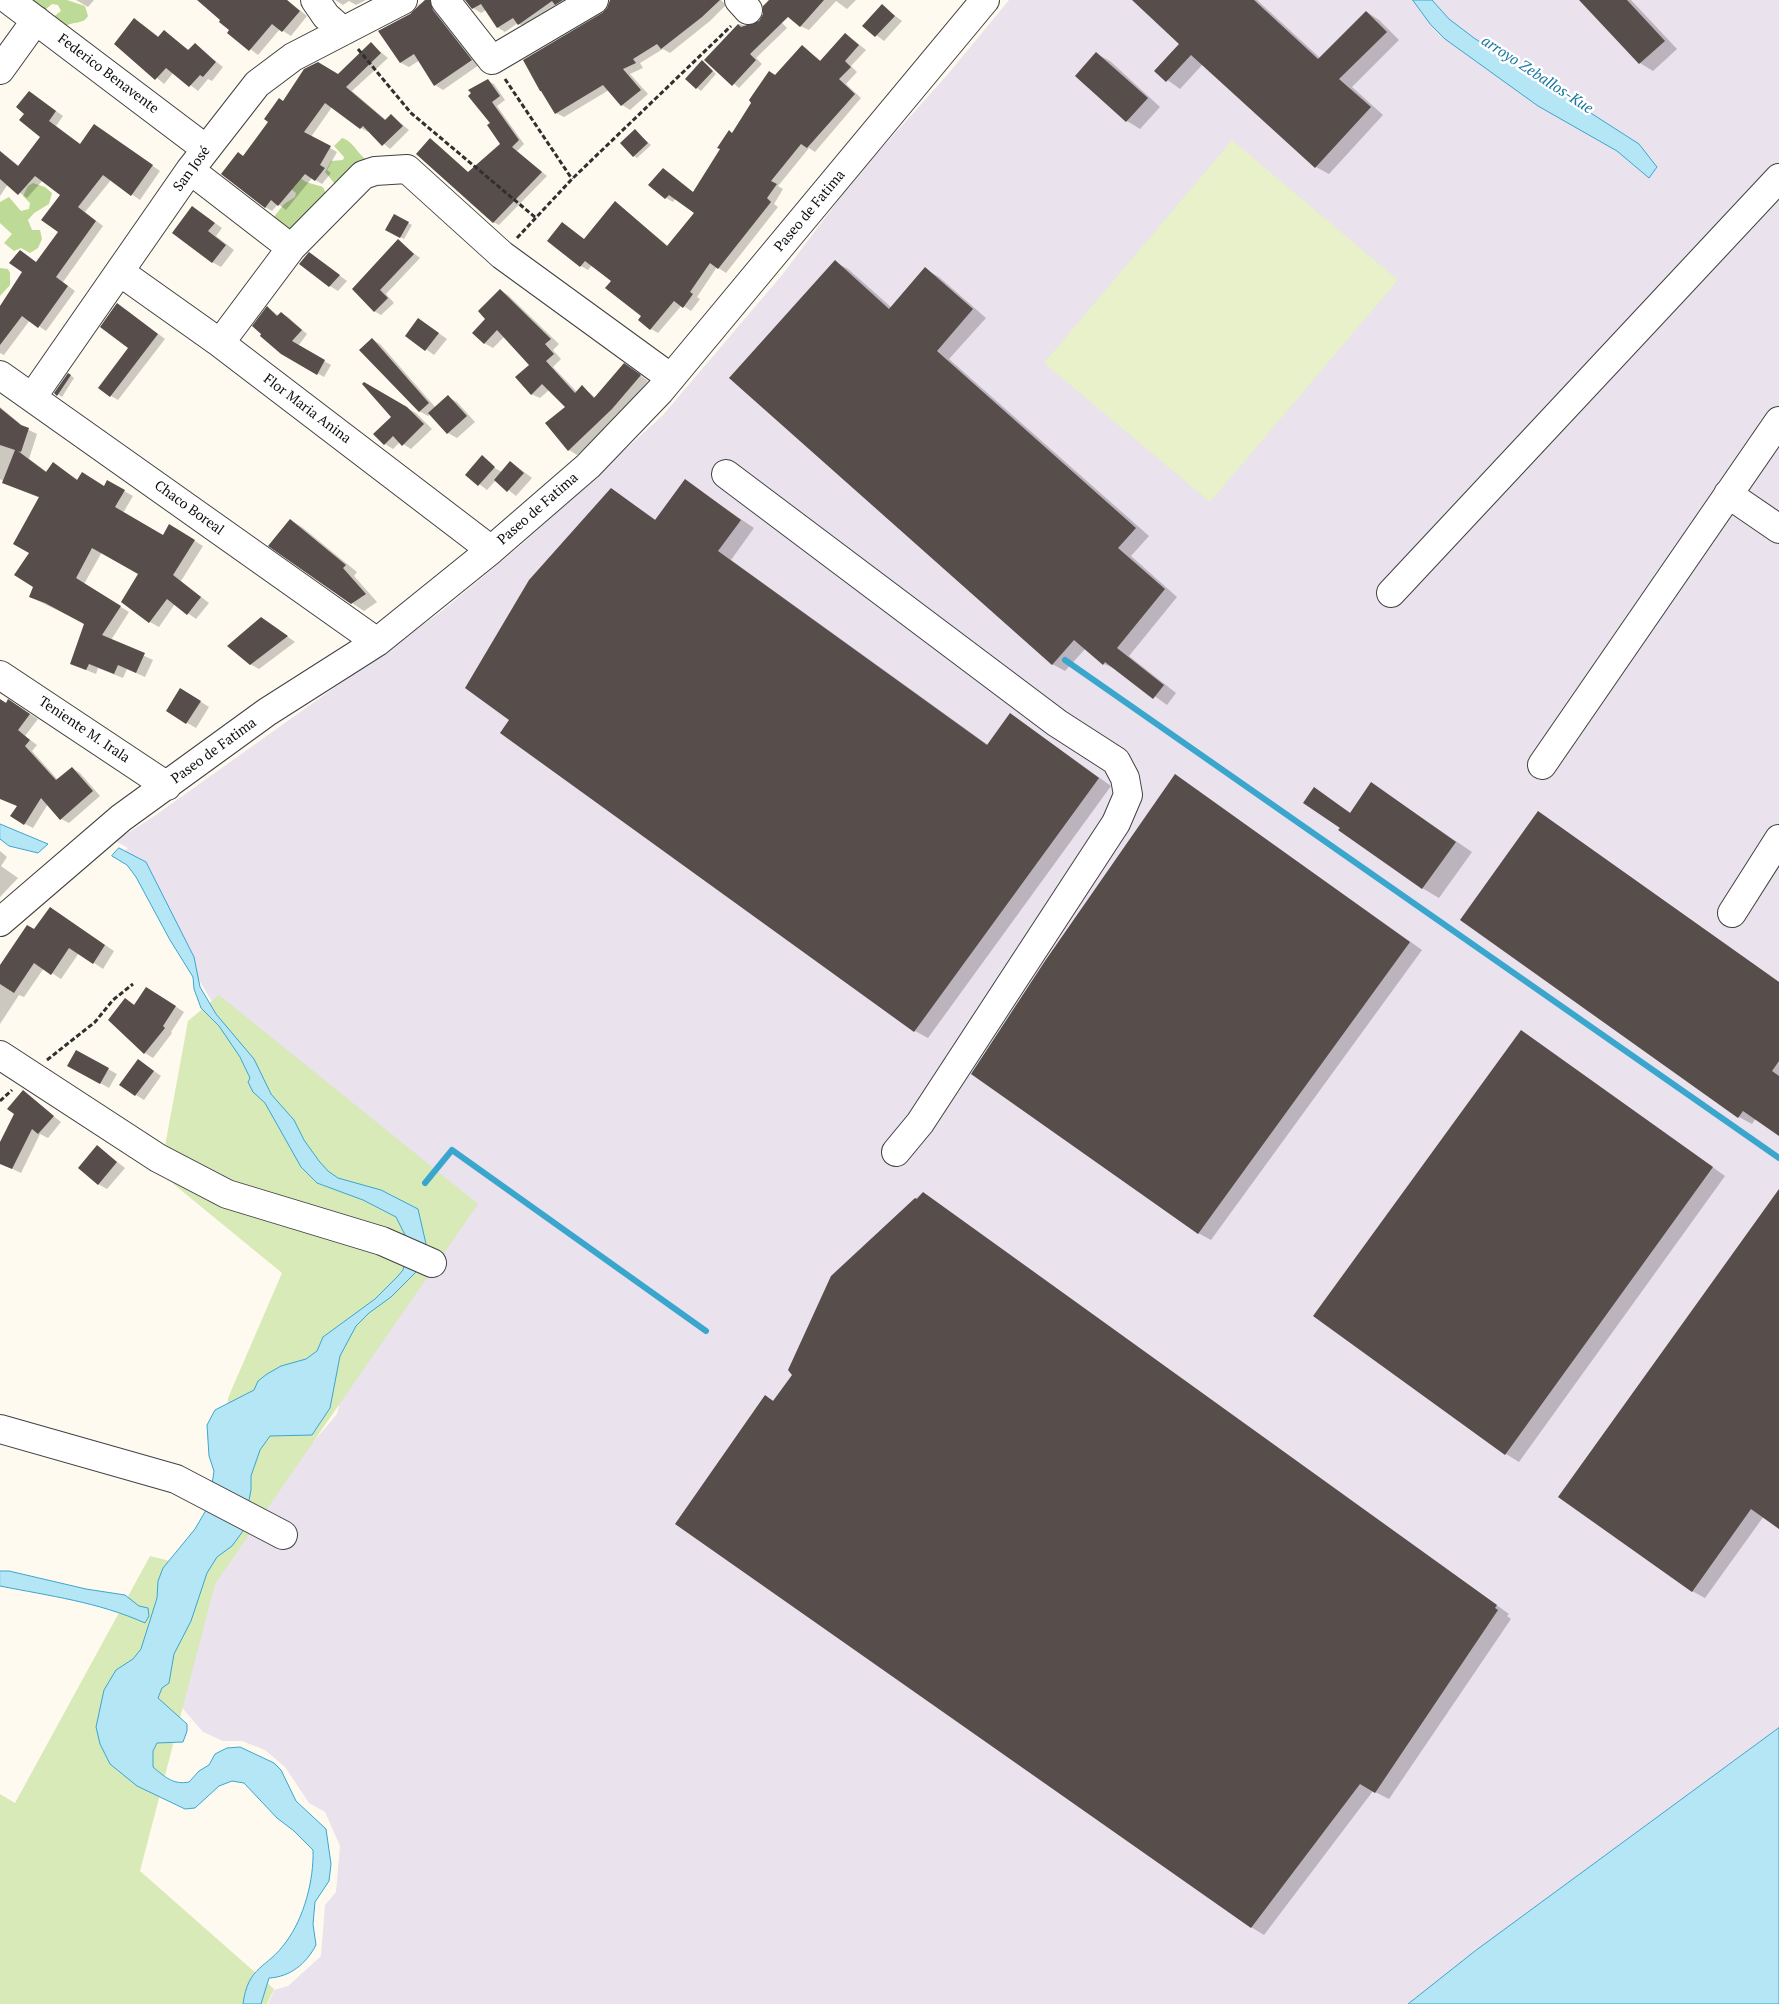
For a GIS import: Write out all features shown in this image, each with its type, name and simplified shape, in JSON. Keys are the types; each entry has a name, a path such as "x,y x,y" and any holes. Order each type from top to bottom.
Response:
{"street":[{"name":"Federico Benavente","path":"9,0 36,20 198,159 291,248"},
{"path":"315,0 326,16 343,32"},
{"name":"San José","path":"33,396 198,159 257,84 293,57 403,0"},
{"path":"445,0 492,60 594,0"},
{"name":"Paseo de Fatima","path":"0,922 121,818 267,712 377,642 491,550 588,466 671,378 985,0"},
{"path":"0,70 36,20"},
{"path":"220,342 291,248 364,175 375,171 407,169 502,255 671,378"},
{"path":"1391,593 1779,178"},
{"name":"Flor Maria Anina","path":"120,272 220,342 491,550"},
{"name":"Chaco Boreal","path":"0,375 33,396 377,642"},
{"path":"1542,765 1728,494 1778,426"},
{"path":"726,474 1057,723 1116,761 1126,778 1128,795 1116,823 920,1123 896,1152"},
{"path":"1728,494 1779,529"},
{"name":"Teniente M. Irala","path":"0,675 167,786"},
{"path":"1732,913 1779,839"},
{"path":"0,1055 158,1158 227,1194 382,1241 432,1263"},
{"path":"0,1429 176,1479 283,1535"}],"path":[{"path":"502,255 572,179 743,5"},
{"path":"343,32 411,113 536,218"},
{"path":"492,60 572,179"},
{"path":"0,1101 30,1074 95,1022 113,1000 132,984"}],"shaded area":[{"path":"1009,0 1779,0 1779,1728 1475,1951 1408,2004 268,2004 274,1990 288,1986 321,1956 325,1905 336,1892 340,1846 325,1812 309,1803 285,1767 265,1750 242,1741 223,1741 203,1732 172,1696 213,1577 247,1537 255,1494 314,1441 337,1414 354,1340 311,1168 123,852 128,848 115,841 153,817 442,611 522,544 663,415 782,275 855,178 948,74"}],"green space":[{"path":"23,0 67,0 85,6 88,16 83,21 63,28 52,18 61,11 58,5 52,4 45,10"},
{"path":"342,138 350,142 369,161 335,184 325,172 331,161 343,160 344,157 334,146"},
{"path":"1232,140 1398,280 1210,502 1044,363"},
{"path":"292,172 306,182 323,187 326,194 292,235 270,222 284,204 295,197 296,193 286,185"},
{"path":"33,183 45,187 52,193 49,204 34,213 28,220 32,230 40,230 42,239 38,248 30,253 21,248 14,251 4,243 12,234 0,223 0,202 9,197 21,211 29,209 30,203 23,196 28,186"},
{"path":"0,268 8,269 10,285 0,296"},
{"path":"219,995 478,1204 215,1584 140,1871 274,1989 267,2004 0,2004 0,1794 15,1803 150,1556 186,1565 223,1482 228,1398 282,1273 160,1173 188,1021"}],"water":[{"path":"1413,0 1432,0 1449,19 1474,38 1639,144 1657,167 1649,178 1617,151 1538,106 1445,39 1431,25"},
{"path":"0,824 48,844 38,853 9,846 0,839"},
{"path":"119,848 146,862 194,957 200,987 216,1014 254,1059 271,1094 294,1120 304,1140 319,1161 338,1178 381,1190 418,1209 426,1244 426,1255 420,1268 391,1297 369,1313 356,1326 340,1356 330,1408 312,1435 270,1436 260,1450 251,1476 251,1490 243,1531 232,1546 217,1557 207,1573 191,1621 174,1654 169,1683 162,1688 158,1698 187,1724 187,1731 183,1742 157,1743 153,1751 153,1767 161,1774 174,1781 189,1782 199,1771 209,1765 215,1754 227,1748 240,1747 274,1763 281,1770 296,1801 326,1829 331,1864 329,1881 315,1902 313,1924 316,1945 297,1968 284,1975 269,1978 261,2004 243,2004 249,1982 259,1968 279,1951 298,1922 310,1886 313,1850 294,1831 277,1818 244,1783 232,1781 219,1786 195,1808 185,1809 137,1786 110,1764 100,1744 96,1727 104,1690 116,1670 133,1659 141,1649 157,1598 158,1581 163,1568 195,1529 209,1505 214,1471 209,1456 207,1425 215,1410 254,1390 258,1381 267,1374 281,1366 306,1359 317,1351 323,1337 375,1299 403,1270 407,1239 396,1217 363,1200 317,1183 301,1167 265,1103 253,1092 248,1082 250,1078 240,1057 219,1026 201,1008 194,989 193,977 170,940 136,877 127,865 112,856"},
{"path":"0,1571 9,1571 86,1589 125,1595 139,1606 148,1608 149,1616 145,1623 92,1605 0,1586"},
{"path":"1779,1728 1779,2004 1408,2004 1475,1951"}],"building":[{"path":"197,0 287,0 300,11 282,32 272,24 249,51 227,33 229,30 219,22 220,20"},
{"path":"425,0 430,0 433,10 472,60 434,86 414,54 400,63 378,31 410,14"},
{"path":"465,0 563,0 555,5 552,1 518,25 513,18 497,28 481,4 472,9"},
{"path":"610,0 720,0 702,17 661,49 657,44 633,59 636,63 623,69 641,90 621,106 603,85 555,114 523,60 602,13 607,8"},
{"path":"769,0 824,0 800,27 788,17 750,54 756,60 732,86 704,60 738,24 741,27 759,21 763,14 763,6"},
{"path":"1132,0 1254,0 1318,59 1366,11 1387,32 1339,79 1371,107 1315,168 1191,55 1166,82 1154,71 1179,44"},
{"path":"1579,0 1627,0 1665,41 1639,64"},
{"path":"882,4 895,16 875,37 862,26"},
{"path":"134,18 158,37 164,30 188,50 195,43 216,62 203,77 200,75 189,87 166,68 155,80 114,44"},
{"path":"845,33 859,45 845,61 851,67 839,79 855,94 807,148 801,144 771,181 777,184 767,198 771,202 718,269 710,263 690,292 693,294 683,308 674,301 650,330 638,320 641,316 605,288 611,281 585,261 580,267 547,241 562,222 584,239 615,201 667,246 694,213 669,195 665,199 648,185 663,168 693,192 720,149 717,148 729,130 732,133 751,103 749,100 769,71 775,75 802,45 820,61"},
{"path":"371,42 381,53 346,87 385,120 391,114 403,126 382,146 363,126 360,129 325,103 304,132 331,146 320,165 325,168 315,181 305,174 278,206 271,200 265,208 221,174 238,152 243,156 268,122 264,119 279,98 283,101 304,69 318,62 338,74"},
{"path":"1096,52 1148,98 1126,122 1075,76"},
{"path":"702,60 713,71 696,89 685,79"},
{"path":"488,79 500,96 492,102 519,140 512,147 542,172 493,223 416,154 430,138 468,172 500,144 487,125 490,123 468,96 471,93 468,90"},
{"path":"29,91 56,111 49,121 80,144 94,124 153,165 131,196 103,175 78,207 96,221 56,277 68,286 38,328 22,316 0,345 0,306 22,272 9,263 20,250 36,262 58,232 41,220 60,195 35,176 18,195 0,179 0,151 18,166 40,137 19,120 24,114 16,107"},
{"path":"635,129 648,143 633,157 620,143"},
{"path":"192,206 215,223 208,231 226,245 212,263 172,233"},
{"path":"394,214 409,222 400,238 385,230"},
{"path":"398,239 414,254 380,290 388,298 374,312 352,289"},
{"path":"309,252 340,275 329,287 299,264"},
{"path":"835,260 889,309 925,267 973,309 937,351 1136,528 1118,548 1165,589 1117,648 1164,685 1153,699 1105,662 1103,665 1074,640 1052,665 729,378"},
{"path":"500,289 551,339 545,344 554,354 546,361 575,393 582,385 594,398 624,363 641,375 612,409 568,451 545,423 565,407 542,384 531,395 515,377 529,365 497,330 484,344 472,333 485,319 478,311"},
{"path":"117,303 158,334 110,397 98,388 128,348 100,327"},
{"path":"267,306 277,316 281,312 302,330 292,341 325,360 317,375 281,354 260,336 261,334 252,326"},
{"path":"418,318 439,333 425,351 405,336"},
{"path":"372,338 429,403 419,412 359,350"},
{"path":"68,373 71,375 57,396 54,393"},
{"path":"364,382 407,407 424,424 402,446 393,436 384,445 373,434 391,417 362,384"},
{"path":"448,395 467,416 447,434 428,413"},
{"path":"0,408 21,425 29,428 21,452 18,451 46,472 53,462 77,480 82,472 104,486 107,480 125,490 115,507 163,535 169,524 195,540 173,575 201,597 187,615 167,599 149,623 121,602 138,574 92,548 76,578 121,606 102,635 145,653 136,673 118,665 114,674 89,664 86,670 70,664 84,624 45,603 29,597 33,587 14,575 29,553 13,544 39,497 2,483 15,450 0,445"},
{"path":"482,455 495,467 478,486 465,475"},
{"path":"510,461 524,473 507,492 494,480"},
{"path":"685,479 741,520 718,551 987,745 1010,713 1099,778 914,1032 500,733 509,720 465,688 529,580 611,488 655,520"},
{"path":"290,519 346,565 343,568 366,594 351,604 268,546"},
{"path":"261,617 288,636 250,665 227,646"},
{"path":"180,688 201,701 186,724 166,711"},
{"path":"0,699 6,703 8,699 30,714 18,730 30,740 25,746 56,780 72,767 93,791 60,820 41,798 24,825 10,816 17,806 0,799"},
{"path":"1175,774 1410,942 1198,1234 971,1074 1045,961"},
{"path":"1371,782 1456,842 1422,889 1303,803 1314,787 1350,813"},
{"path":"1538,811 1779,982 1779,1061 1772,1071 1779,1076 1779,1136 1743,1111 1738,1118 1460,920"},
{"path":"50,907 105,945 93,964 69,948 51,975 34,963 14,993 0,984 0,965 27,925 34,929"},
{"path":"146,987 176,1006 163,1026 165,1028 144,1054 108,1020 125,998 134,1005"},
{"path":"1521,1030 1713,1167 1505,1455 1313,1316"},
{"path":"76,1050 109,1068 100,1084 67,1066"},
{"path":"138,1059 154,1071 135,1096 119,1085"},
{"path":"23,1090 54,1116 38,1134 32,1129 12,1169 0,1164 0,1142 14,1114 7,1109"},
{"path":"97,1145 117,1162 98,1185 78,1168"},
{"path":"1779,1189 1779,1529 1751,1509 1692,1592 1558,1497"},
{"path":"923,1192 1497,1605 1495,1608 1498,1610 1375,1793 1360,1784 1251,1928 675,1524 765,1395 773,1401 792,1375 788,1370 831,1276"}],"waterway":[{"path":"1065,660 1779,1158"},
{"path":"425,1183 452,1150 706,1331"}],"water label":[{"name":"arroyo Zeballos-Kue","path":"1537,75"}]}
